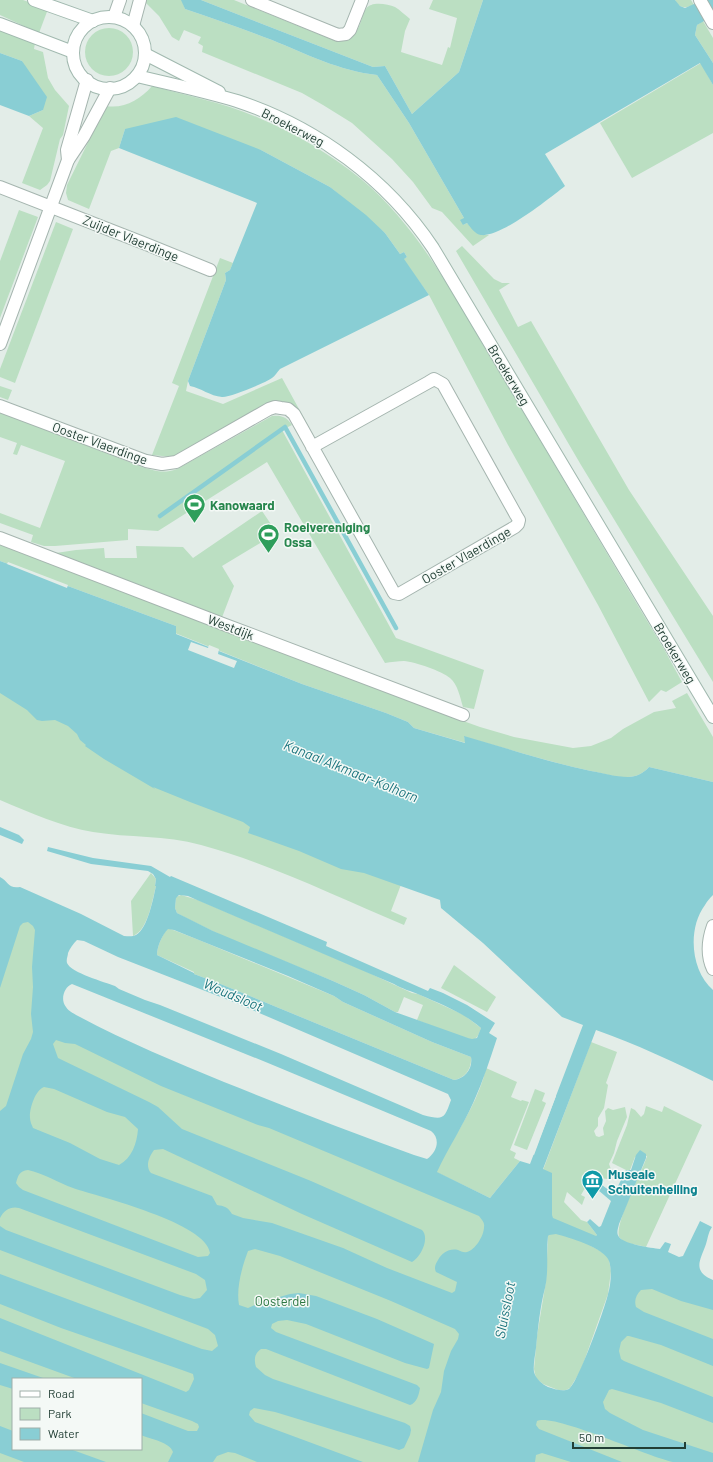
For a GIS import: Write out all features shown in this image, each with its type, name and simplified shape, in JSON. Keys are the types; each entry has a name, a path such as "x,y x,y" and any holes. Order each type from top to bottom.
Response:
{"street":[{"path":"34,0 93,21"},
{"path":"114,18 120,0"},
{"path":"133,26 140,0"},
{"path":"252,0 338,35 346,34 350,30 362,0"},
{"path":"700,0 713,22"},
{"path":"103,18 114,18 123,20 133,26 140,34 144,43 145,54 143,66 137,76 118,88 96,86 79,72 75,63 74,52 77,38 81,31 93,21 103,18"},
{"path":"0,24 74,52"},
{"name":"Broekerweg","path":"145,54 236,101"},
{"name":"Broekerweg","path":"137,76 236,101 268,113 297,127 353,162 380,185 420,229 433,248 712,715"},
{"path":"68,160 67,150 87,80"},
{"path":"0,344 68,160 84,136 110,88"},
{"name":"Zuijder Vlaerdinge","path":"0,187 210,270"},
{"name":"Ooster Vlaerdinge","path":"0,406 155,464 169,464 176,462 269,409 275,407 288,409 294,414 312,447 394,593 399,594 518,524 516,515 443,384 434,379 312,447"},
{"name":"Westdijk","path":"0,538 463,715"},
{"path":"713,926 710,933 708,953 713,969"}],"green space":[{"path":"0,0 23,0 48,9 39,33 0,15"},
{"path":"145,0 182,0 185,9 261,36 336,66 377,75 409,123 464,218 463,225 467,223 476,232 489,235 473,246 442,212 432,208 413,182 392,159 352,123 302,93 202,52 203,46 198,43 201,37 184,30 179,41 172,37 159,16 145,2"},
{"path":"201,0 234,0 333,40 344,39 352,35 358,28 368,6 384,4 392,6 397,8 410,19 405,31 401,52 442,65 448,47 450,48 457,18 429,9 433,0 483,0 459,72 412,114 385,66 373,67"},
{"path":"675,0 691,0 694,5 683,7"},
{"path":"703,21 713,38 713,63 695,35 697,25"},
{"path":"104,28 114,28 126,35 133,47 133,57 126,69 114,76 104,76 96,72 89,65 85,57 85,47 89,39 96,32"},
{"path":"0,30 35,43 34,49 43,52 48,78 55,90 69,106 63,135 60,139 50,181 40,190 22,183 43,128 29,116 43,110 22,61 0,53"},
{"path":"701,63 713,85 713,133 632,178 600,123"},
{"path":"152,86 233,108 299,137 337,161 361,179 382,198 418,241 450,289 664,649 682,682 666,692 661,690 649,702 598,605 508,445 429,295 403,259 407,257 404,252 400,254 385,233 330,187 261,150 125,129 119,148 111,151 89,209 68,200 66,193 67,185 106,106 113,107 125,105 137,99"},
{"path":"19,210 38,217 0,318 0,261"},
{"path":"56,222 73,229 15,383 0,377 0,369"},
{"path":"462,246 494,279 502,283 510,283 499,290 518,327 531,321 629,490 713,616 713,682 581,465 456,251"},
{"path":"220,258 233,263 230,270 225,273 226,280 188,381 186,391 223,404 282,378 311,431 299,413 290,404 277,401 269,403 172,457 152,455 179,386 172,383"},
{"path":"0,386 12,390 8,400 0,397"},
{"path":"0,412 142,467 163,472 177,469 272,416 281,416 286,418 292,425 282,430 396,638 484,670 474,709 463,707 455,684 446,675 415,663 402,661 385,663 267,462 158,531 128,529 128,540 44,546 31,542 33,535 0,523 0,513 40,528 65,461 21,445 17,455 13,454 17,443 0,437"},
{"path":"262,511 277,533 222,566 234,586 221,620 56,553 104,548 105,558 137,558 136,546 183,547 193,558"},
{"path":"0,545 427,708 480,727 514,737 573,748 591,746 611,738 623,729 654,712 676,708 672,701 687,693 713,737 713,782 649,767 642,773 631,777 614,776 559,763 464,737 466,743 414,728 408,722 386,713 302,684 175,633 176,626 0,561"},
{"path":"0,684 402,882 391,911 407,918 404,925 278,871 227,853 188,842 81,830 46,819 0,800"},
{"path":"151,873 156,879 156,886 149,914 142,928 133,936 131,901"},
{"name":"Oosterdel","path":"0,891 71,920 56,1029 535,1236 518,1393 572,1409 634,1272 713,1300 713,1462 0,1462"},
{"path":"181,895 198,900 464,1015 481,1028 479,1034 475,1039 465,1038 417,1020 423,1005 404,997 398,1012 395,1012 364,995 333,981 229,939 177,913 175,908 176,897"},
{"path":"168,928 334,996 343,1002 432,1042 471,1057 469,1069 464,1075 454,1080 194,974 194,972 157,955 160,941"},
{"path":"454,965 496,997 487,1012 441,988"},
{"path":"591,1042 617,1052 606,1083 608,1085 604,1108 598,1118 598,1126 594,1131 596,1136 599,1137 604,1135 603,1128 606,1121 605,1111 608,1108 613,1110 625,1107 627,1117 609,1164 612,1172 608,1179 598,1178 585,1188 581,1195 585,1197 582,1205 567,1192 564,1202 581,1220 587,1222 597,1235 591,1246 607,1256 611,1271 608,1294 581,1370 570,1388 566,1390 558,1390 543,1384 536,1378 534,1369 537,1336 546,1281 548,1236 543,1170"},
{"path":"486,1068 517,1082 511,1097 529,1102 510,1150 516,1153 514,1158 520,1161 490,1198 436,1172 480,1089"},
{"path":"535,1089 545,1093 542,1101 546,1103 527,1150 514,1145"},
{"path":"646,1106 662,1112 664,1106 702,1125 646,1247 625,1242 620,1238 619,1232 624,1211 647,1156 635,1157 630,1170 626,1170 612,1163 627,1125 631,1108 641,1117 644,1114"}],"water":[{"path":"181,0 201,0 373,67 385,66 412,114 459,72 483,0 675,0 680,6 685,8 703,0 713,0 713,16 697,25 695,35 713,63 713,85 700,63 545,154 565,186 537,208 512,224 489,234 481,235 475,232 467,223 463,225 460,220 464,218 409,123 377,75 336,66 261,36 185,9"},
{"path":"0,53 22,61 47,97 43,110 29,116 0,105"},
{"path":"176,117 261,150 330,187 366,215 385,233 400,254 404,252 407,257 404,259 429,295 280,369 272,378 247,390 222,397 190,386 188,381 226,280 225,273 230,270 257,203 119,148 125,129"},
{"path":"0,561 176,626 176,634 302,684 386,713 408,722 414,728 465,743 464,736 527,755 614,776 634,776 642,773 649,767 713,782 713,895 699,915 694,937 694,949 700,972 713,990 713,1081 626,1041 596,1030 543,1169 552,1173 553,1218 596,1236 597,1235 587,1222 590,1219 599,1227 601,1226 611,1201 598,1190 602,1185 614,1194 626,1170 631,1170 636,1155 640,1150 646,1154 646,1158 619,1224 617,1232 619,1237 626,1242 644,1247 660,1249 665,1242 671,1244 668,1252 679,1257 683,1256 700,1221 712,1227 699,1265 702,1273 706,1277 713,1280 713,1310 681,1301 652,1289 641,1290 635,1302 636,1307 644,1312 713,1339 713,1366 661,1345 629,1336 621,1342 619,1351 621,1359 624,1361 713,1397 713,1423 661,1403 612,1389 609,1390 603,1402 605,1409 610,1413 643,1430 713,1453 713,1462 673,1462 581,1429 547,1420 537,1421 536,1425 539,1429 622,1462 571,1462 542,1453 536,1455 535,1462 418,1462 433,1410 441,1392 444,1371 459,1334 455,1329 391,1301 280,1256 255,1249 248,1251 240,1278 238,1292 239,1305 248,1308 262,1302 290,1294 299,1293 316,1296 377,1319 434,1344 429,1368 427,1369 405,1363 306,1324 287,1320 278,1321 272,1324 271,1328 276,1332 417,1385 420,1388 418,1395 416,1400 410,1405 266,1349 261,1349 255,1357 256,1367 265,1375 273,1379 405,1423 410,1426 410,1435 404,1448 399,1450 275,1412 254,1408 250,1411 249,1415 255,1422 363,1462 257,1462 235,1453 228,1452 217,1456 213,1462 168,1462 173,1452 171,1449 164,1443 142,1435 142,1413 188,1431 197,1431 199,1427 198,1424 192,1421 142,1403 142,1378 74,1378 0,1351 0,1318 186,1392 189,1390 194,1379 193,1374 61,1328 0,1304 0,1274 202,1349 212,1351 218,1346 215,1335 208,1329 0,1250 0,1226 6,1230 180,1295 194,1299 200,1298 207,1290 205,1280 196,1274 19,1208 8,1209 0,1218 0,1111 6,1106 23,1054 33,1032 31,1014 33,987 32,967 35,930 28,922 23,923 20,926 0,988 0,877 13,887 20,887 81,914 124,936 136,935 144,926 152,905 156,886 156,879 153,874 148,871 91,864 47,851 48,847 93,858 151,866 170,877 171,876 327,942 326,946 428,991 430,988 443,993 467,1005 495,1023 489,1033 497,1038 480,1086 470,1110 437,1172 490,1198 520,1161 530,1164 583,1025 562,1017 483,943 441,908 440,900 364,873 341,869 299,851 248,833 250,827 243,822 153,787 155,789 85,746 86,745 80,740 77,734 68,726 55,720 37,720 27,710 0,693","holes":["179,895 188,896 452,1009 481,1028 477,1038 468,1038 395,1012 364,995 333,981 213,931 177,913 175,908 176,898","168,929 174,930 288,976 432,1042 471,1057 471,1065 465,1075 454,1080 194,974 157,955 159,945","77,940 84,941 118,957 236,1003 448,1094 451,1100 442,1117 435,1118 423,1115 281,1054 145,1000 115,986 81,974 70,967 67,963 68,953","72,984 431,1131 437,1142 435,1149 427,1159 414,1155 271,1101 116,1035 70,1012 67,1009 64,1004 63,997 69,986","56,1040 75,1044 161,1086 269,1128 479,1216 483,1222 484,1231 476,1246 467,1252 458,1250 446,1252 440,1257 436,1265 436,1272 457,1282 455,1291 452,1293 387,1268 343,1248 272,1223 243,1218 232,1214 226,1207 217,1205 212,1196 151,1173 148,1167 148,1162 154,1150 163,1149 302,1214 412,1262 421,1252 425,1242 424,1233 422,1230 311,1181 182,1129 158,1107 58,1058 53,1044","44,1087 54,1089 107,1112 125,1117 138,1129 133,1150 124,1162 119,1165 100,1159 70,1143 33,1128 30,1119 30,1110 35,1096","23,1171 34,1171 73,1188 127,1205 172,1222 191,1231 204,1242 210,1253 208,1256 198,1257 23,1190 16,1183 18,1176","556,1234 577,1240 594,1248 606,1256 611,1269 606,1302 591,1344 573,1384 569,1389 564,1390 546,1386 541,1383 534,1372 539,1318 547,1275 547,1249 549,1235"]},
{"path":"0,827 19,835 24,840 22,844 0,835"},
{"path":"0,1363 43,1378 12,1378 12,1389 0,1385"},
{"path":"0,1426 12,1431 12,1450 73,1450 106,1462 24,1462 0,1453"}],"pier":[{"path":"8,562 68,585 67,588 7,564"},
{"path":"191,642 208,648 209,645 219,649 218,654 237,661 234,668 188,650"},
{"path":"554,1095 556,1096 534,1155 532,1154"}],"waterway":[{"path":"160,516 285,427 396,628"}],"place":[{"name":"Kanowaard","path":"194,524"},
{"name":"Roeivereniging Ossa","path":"269,554"},
{"name":"Museale Schuitenhelling","path":"592,1200"}],"water label":[{"name":"Kanaal Alkmaar-Kolhorn","path":"351,771"},
{"name":"Woudsloot","path":"233,995"},
{"name":"Sluissloot","path":"505,1310"}]}
